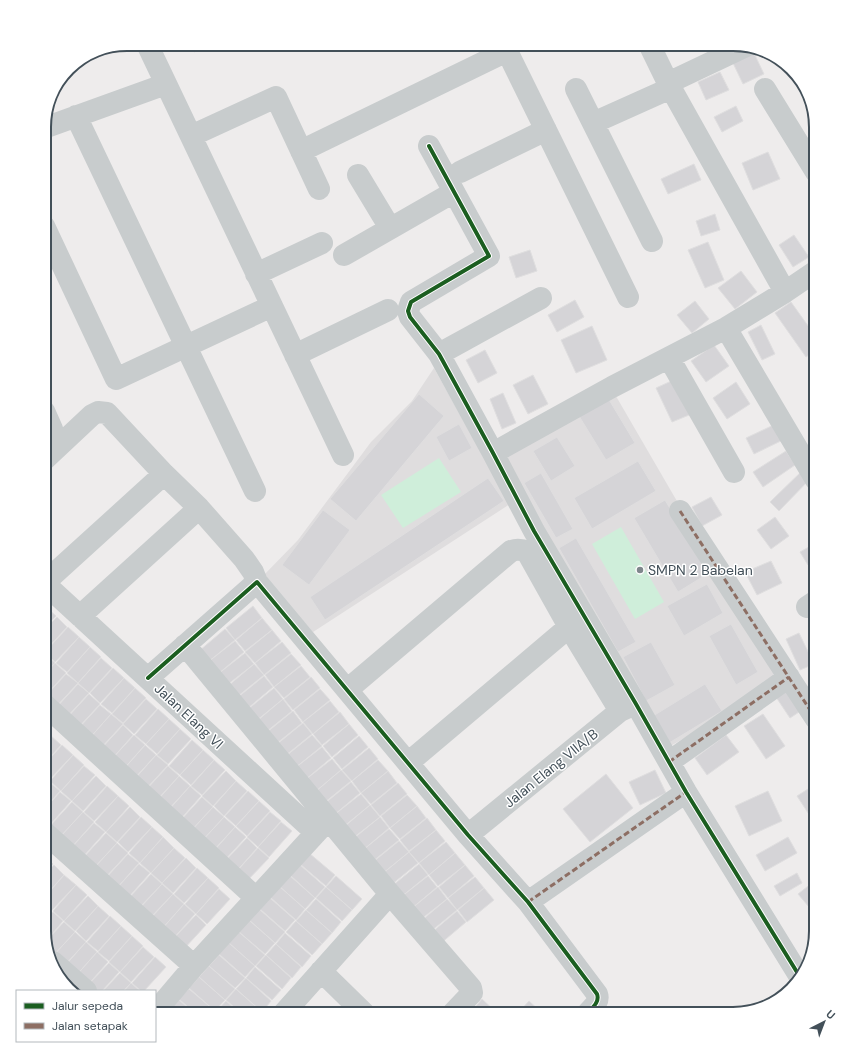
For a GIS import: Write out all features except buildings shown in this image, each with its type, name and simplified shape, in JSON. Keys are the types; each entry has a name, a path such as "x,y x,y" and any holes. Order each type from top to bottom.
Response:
{"street":[{"path":"150,51 343,455"},
{"path":"301,151 507,51 628,297"},
{"path":"652,51 670,86 785,292"},
{"path":"593,123 670,86 736,51"},
{"path":"51,125 166,84"},
{"path":"576,89 652,241"},
{"path":"765,89 808,143"},
{"path":"191,136 276,97 319,189"},
{"path":"76,116 255,490"},
{"path":"344,255 390,228 457,182 546,130"},
{"path":"428,146 457,182 489,256 410,302 408,311 410,317 439,354 628,707"},
{"path":"358,175 390,228"},
{"path":"51,241 116,379 272,306"},
{"path":"256,274 322,243"},
{"path":"493,453 612,387 726,328 809,276"},
{"path":"439,354 541,298"},
{"path":"295,355 388,310"},
{"path":"726,328 809,468"},
{"path":"669,358 734,472"},
{"path":"51,453 92,415 102,412 107,413 112,418 164,474 199,508 244,559 253,572 257,582 468,835 528,902 597,994 597,1003 593,1007"},
{"path":"51,577 164,474"},
{"path":"80,616 199,508"},
{"path":"680,511 809,708"},
{"path":"347,690 510,551 522,550 527,552 570,627 669,762 686,792 799,969"},
{"path":"148,678 257,582"},
{"name":"Jalan Elang VI","path":"51,589 148,678 322,826"},
{"path":"408,763 570,627"},
{"path":"185,645 322,826 390,894 471,988 472,993 459,1007"},
{"path":"669,762 789,677"},
{"name":"Jalan Elang VIIA/B","path":"468,835 628,707"},
{"path":"51,710 256,898"},
{"path":"528,902 686,792"},
{"path":"159,1007 194,966 322,826"},
{"path":"51,838 194,966"},
{"path":"289,1007 390,894"},
{"path":"62,970 85,990"},
{"path":"321,972 358,1007"}],"shaded area":[{"path":"434,368 510,504 313,632 263,576 298,540 371,442 412,401"},
{"name":"SMPN 2 Babelan","path":"613,391 782,682 667,748 498,457"}],"green space":[{"path":"439,458 461,492 403,528 381,495"},
{"path":"621,527 664,602 635,619 592,544"}],"marked path":[{"path":"680,511 809,708"},
{"path":"669,762 789,677"},
{"path":"528,902 686,792"}],"cycle path":[{"path":"429,146 489,256 411,302 408,311 410,317 439,354 534,531 686,792 797,972"},
{"path":"148,678 257,582 468,835 528,902 597,994 598,997 593,1007"}],"place":[{"name":"SMPN 2 Babelan","path":"640,570"}]}
